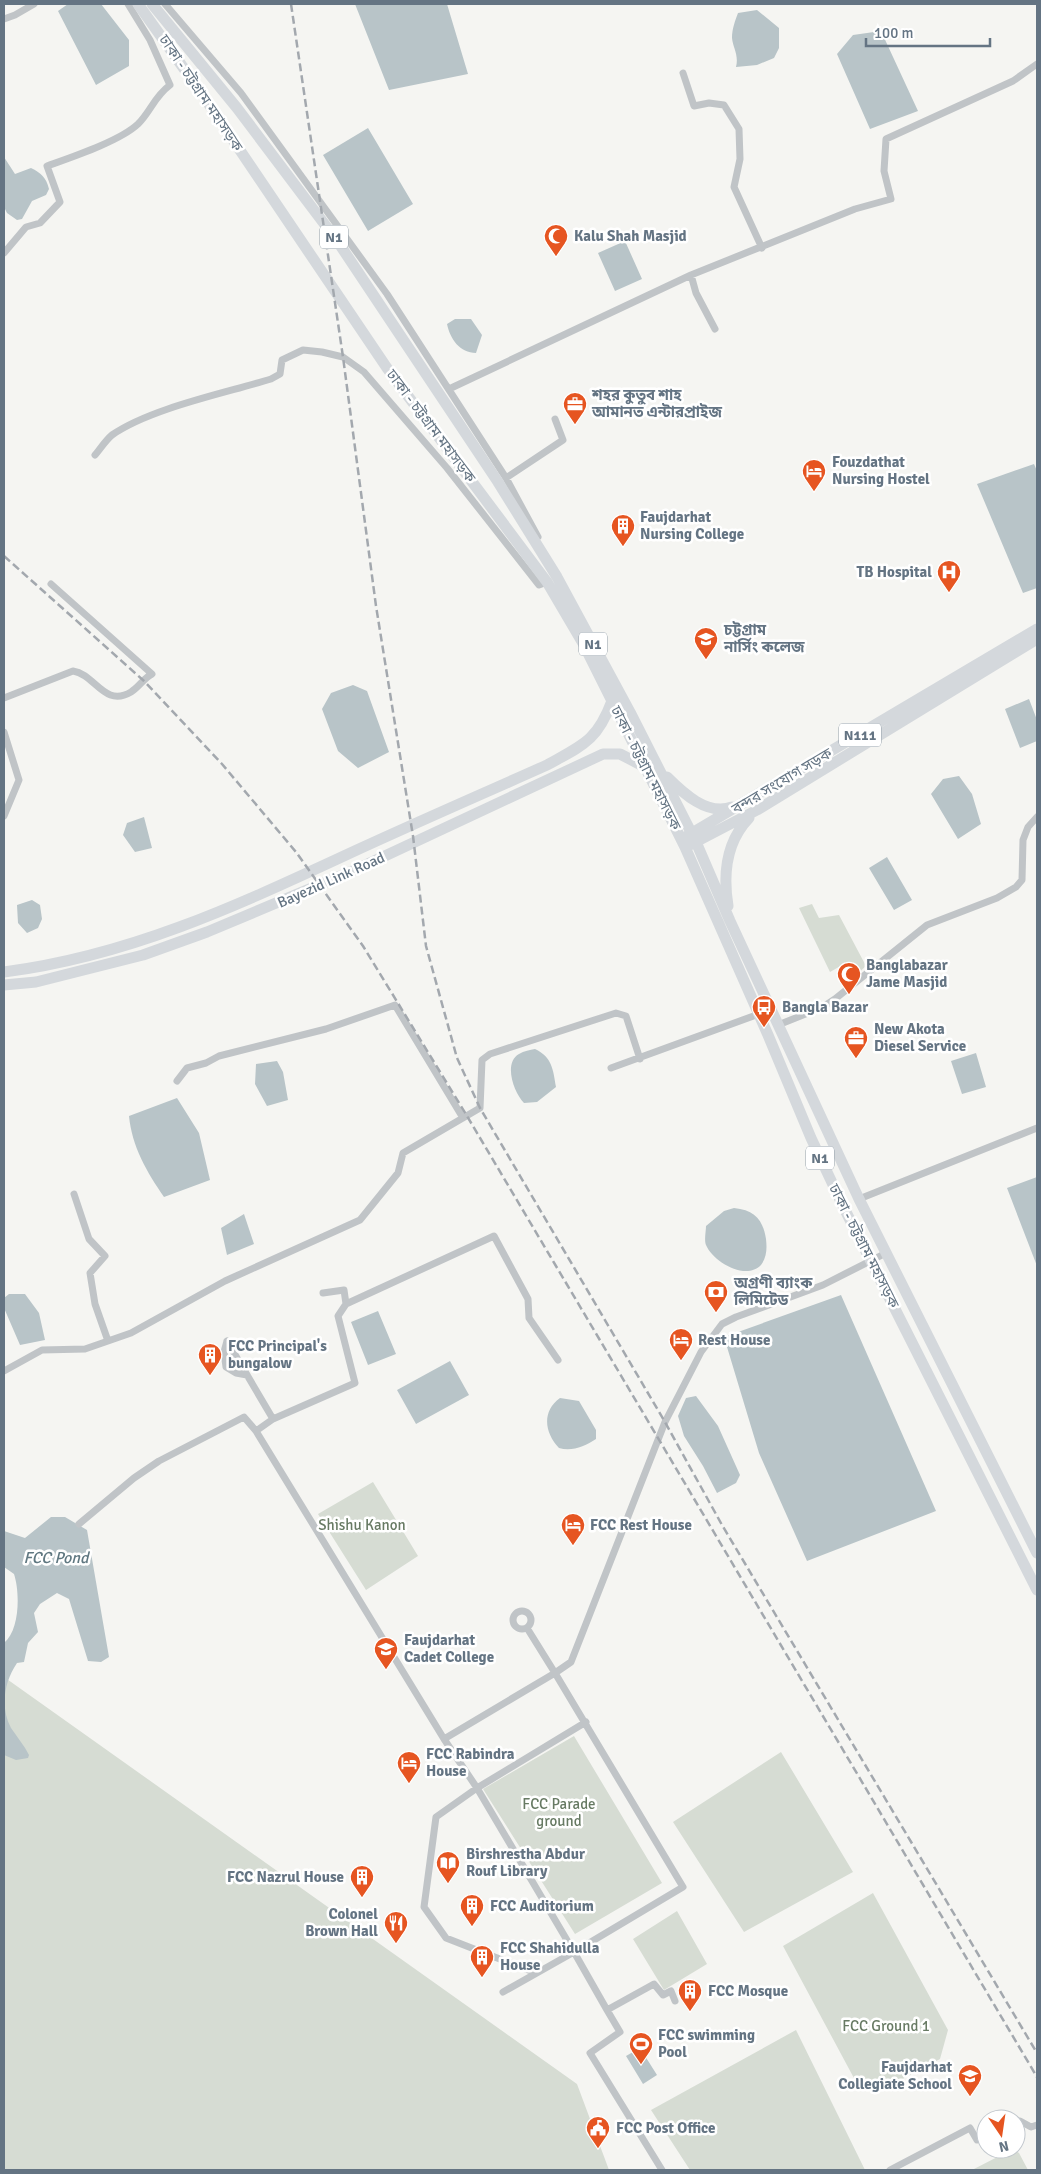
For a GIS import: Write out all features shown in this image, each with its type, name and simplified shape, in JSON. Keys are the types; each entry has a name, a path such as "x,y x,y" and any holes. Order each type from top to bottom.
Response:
{"main road":[{"name":"ঢাকা - চট্টগ্রাম মহাসড়ক","path":"145,6 387,368 574,608 694,838 730,921 858,1199 1037,1553"},
{"name":"ঢাকা - চট্টগ্রাম মহাসড়ক","path":"145,6 237,108 338,242 493,474 552,580 645,767 658,789 759,1014 810,1138 1037,1590"},
{"name":"বন্দর সংযোগ সড়ক","path":"694,838 750,800 1037,629"},
{"name":"বন্দর সংযোগ সড়ক","path":"683,843 757,810 1037,639"},
{"name":"Bayezid Link Road","path":"4,972 34,968 139,942 229,909 547,764 583,745 600,728 612,700"},
{"name":"Bayezid Link Road","path":"4,985 36,982 143,955 272,906 551,780 603,754 620,754 645,767"},
{"path":"659,768 682,792 700,803 717,809 726,809 750,800"},
{"path":"730,921 726,894 729,853 740,828 757,810"}],"street":[{"path":"4,19 34,4"},
{"path":"4,253 26,227 40,223 60,202 47,166 80,154 139,124 158,94 170,85 150,40 128,4"},
{"path":"165,4 241,93 387,294 506,478 562,580 574,608"},
{"path":"449,389 691,275 855,210 891,199 884,171 886,139 1013,81 1037,64"},
{"path":"683,73 694,106 724,105 739,129 740,159 734,187 762,248"},
{"path":"691,275 696,293 714,329"},
{"path":"95,455 111,436 137,422 173,408 272,379 280,374 282,360 303,350 343,357 364,372 384,394 447,468 539,585 552,580"},
{"path":"506,478 563,440 554,419"},
{"path":"4,698 17,691 73,671 82,672 100,690 120,696 131,692 152,674 51,584"},
{"path":"4,732 19,780 4,816"},
{"path":"778,1025 823,1007 835,1000 927,925 996,898 1016,887 1022,880 1022,840 1028,827 1037,817"},
{"path":"177,1081 187,1068 206,1063 219,1056 326,1028 395,1006 463,1118"},
{"path":"4,1371 42,1350 86,1350 131,1334 225,1281 360,1220 398,1173 403,1153 480,1108 482,1102 482,1060 490,1054 616,1013 626,1016 640,1059"},
{"path":"611,1068 759,1014"},
{"path":"858,1199 1037,1128"},
{"path":"74,1194 89,1239 105,1256 90,1273 95,1304 108,1341"},
{"path":"256,1431 273,1419 355,1383 338,1316 346,1304 494,1236 528,1299 529,1318 558,1360"},
{"path":"444,1739 571,1662 665,1422 701,1352 722,1324 823,1285 872,1262 886,1253"},
{"path":"323,1293 343,1286 346,1304"},
{"path":"246,1375 236,1374 226,1367 224,1358 227,1341 273,1419"},
{"path":"80,1524 134,1478 176,1452 244,1417 256,1431 444,1739 477,1788 620,2032 590,2053 662,2170"},
{"path":"503,1992 684,1887 586,1722 527,1628"},
{"path":"536,1972 446,1938 424,1907 436,1817 477,1788 586,1722"},
{"path":"607,2010 654,1984 663,1995 671,1991 675,2001"},
{"path":"890,2170 970,2128 976,2138"}],"green space":[{"path":"812,904 819,918 839,915 866,966 855,976 844,964 830,972 799,908"},
{"name":"Shishu Kanon","path":"373,1482 418,1556 366,1590 318,1514"},
{"path":"4,1677 577,2084 609,2170 4,2170"},
{"name":"FCC Parade ground","path":"574,1736 662,1883 575,1934 483,1789"},
{"path":"781,1752 853,1872 744,1932 673,1822"},
{"name":"FCC Ground 1","path":"873,1893 948,2030 940,2059 891,2085 855,2080 783,1946"},
{"path":"677,1911 707,1964 664,1990 633,1939"},
{"path":"796,2030 865,2170 690,2170 651,2110"},
{"path":"993,2159 1022,2159 1028,2170 972,2170"}],"water":[{"path":"68,4 101,4 129,40 129,66 96,85 58,11"},
{"path":"355,4 447,4 468,74 389,90"},
{"path":"757,10 779,28 779,48 774,58 757,65 736,67 736,55 732,38 738,13"},
{"path":"881,31 918,111 870,129 837,54 853,35"},
{"path":"368,128 413,204 368,231 323,155"},
{"path":"4,157 15,174 31,168 45,178 48,185 49,189 46,195 32,201 22,219 17,220 7,213 4,207"},
{"path":"625,241 642,279 615,291 598,253"},
{"path":"455,319 471,319 482,335 476,353 465,351 453,340 447,324"},
{"path":"1034,464 1037,471 1037,588 1023,593 977,484"},
{"path":"353,685 367,691 389,752 358,768 338,751 322,709 331,693"},
{"path":"1029,699 1037,720 1037,741 1020,748 1005,709"},
{"path":"959,776 972,794 981,824 958,839 931,794 943,779"},
{"path":"144,817 152,848 135,852 123,835 127,823"},
{"path":"887,857 912,900 894,910 869,868"},
{"path":"32,900 40,905 42,919 38,928 27,933 18,923 17,905"},
{"path":"535,1049 541,1052 551,1064 556,1087 537,1102 524,1103 514,1085 511,1071 512,1064 514,1058 519,1054"},
{"path":"976,1053 986,1087 962,1094 951,1061"},
{"path":"277,1061 283,1072 288,1100 267,1106 255,1084 256,1064"},
{"path":"177,1098 199,1133 210,1180 164,1197 141,1159 133,1138 129,1116"},
{"path":"1037,1177 1037,1266 1007,1188"},
{"path":"734,1208 753,1214 763,1226 766,1252 761,1265 755,1269 747,1271 730,1267 715,1258 706,1245 706,1226 724,1211"},
{"path":"244,1214 254,1244 227,1255 221,1228"},
{"path":"9,1294 25,1294 39,1313 45,1340 20,1345 4,1308 4,1298"},
{"path":"841,1295 936,1511 807,1561 759,1453 724,1337"},
{"path":"378,1311 396,1354 368,1365 351,1322"},
{"path":"450,1361 469,1395 416,1424 397,1390"},
{"path":"696,1396 718,1426 740,1475 736,1483 717,1493 684,1436 678,1416 686,1398"},
{"path":"560,1398 579,1401 596,1430 596,1439 578,1448 559,1448 551,1436 547,1423 550,1410"},
{"name":"FCC Pond","path":"51,1517 65,1517 87,1530 109,1657 101,1662 88,1661 69,1599 57,1593 40,1604 34,1613 38,1632 28,1643 24,1662 17,1663 6,1686 5,1712 11,1728 29,1755 28,1758 16,1760 4,1755 4,1643 9,1637 16,1620 18,1600 14,1574 4,1567 4,1531 25,1538"},
{"name":"FCC swimming Pool","path":"640,2048 657,2075 643,2084 626,2056"}],"railway":[{"path":"291,4 343,357 376,606 413,836 426,946 457,1058 480,1108 665,1422 722,1525 1037,2053"},
{"path":"4,556 144,681 222,764 296,852 363,946 467,1116 1037,2077"}],"place":[{"name":"Kalu Shah Masjid","path":"556,257"},
{"name":"শহর কুতুব শাহ আমানত এন্টারপ্রাইজ","path":"575,425"},
{"name":"Fouzdathat Nursing Hostel","path":"814,492"},
{"name":"Faujdarhat Nursing College","path":"623,547"},
{"name":"TB Hospital","path":"949,593"},
{"name":"চট্টগ্রাম নার্সিং কলেজ","path":"706,660"},
{"name":"Banglabazar Jame Masjid","path":"849,995"},
{"name":"Bangla Bazar","path":"764,1028"},
{"name":"New Akota Diesel Service","path":"856,1059"},
{"name":"অগ্রণী ব্যাংক লিমিটেড","path":"716,1313"},
{"name":"Rest House","path":"681,1361"},
{"name":"FCC Principal's bungalow","path":"210,1376"},
{"name":"FCC Rest House","path":"573,1546"},
{"name":"Faujdarhat Cadet College","path":"386,1670"},
{"name":"FCC Rabindra House","path":"409,1784"},
{"name":"Birshrestha Abdur Rouf Library","path":"448,1884"},
{"name":"FCC Nazrul House","path":"362,1898"},
{"name":"FCC Auditorium","path":"472,1927"},
{"name":"Colonel Brown Hall","path":"396,1944"},
{"name":"FCC Shahidulla House","path":"482,1978"},
{"name":"FCC Mosque","path":"690,2012"},
{"name":"FCC swimming Pool","path":"641,2065"},
{"name":"Faujdarhat Collegiate School","path":"970,2097"},
{"name":"FCC Post Office","path":"598,2149"}]}
